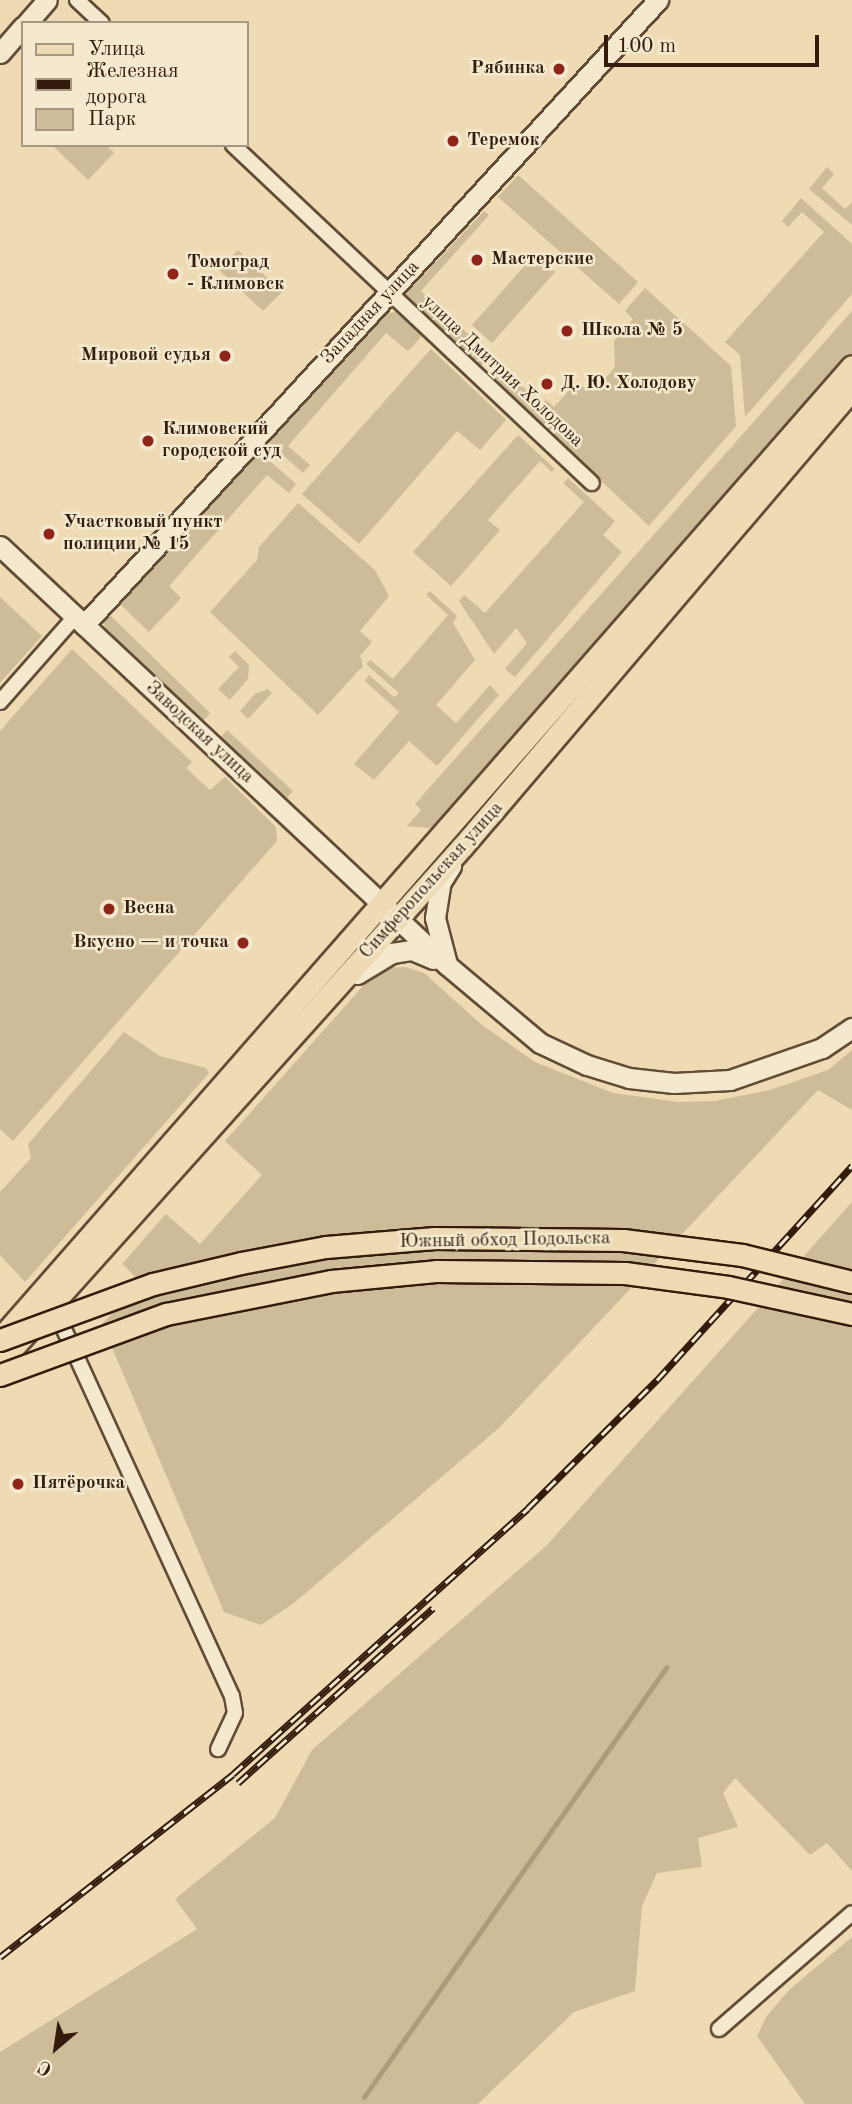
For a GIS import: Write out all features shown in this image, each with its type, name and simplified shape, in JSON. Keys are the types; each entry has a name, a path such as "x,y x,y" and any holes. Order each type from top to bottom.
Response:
{"main road":[{"path":"29,21 47,0"},
{"name":"Западная улица","path":"79,621 390,293 659,0"},
{"path":"0,52 21,29"},
{"name":"Симферопольская улица","path":"0,1339 852,366"},
{"name":"Симферопольская улица","path":"0,1362 462,847 852,389"},
{"name":"Заводская улица","path":"0,546 447,965"},
{"path":"447,965 435,918 441,882 462,847"},
{"path":"325,1000 376,959 412,950 447,965 540,1043 587,1065 629,1078 674,1083 730,1080 822,1048 852,1028"},
{"name":"Южный обход Подольска","path":"0,1339 153,1284 241,1263 326,1247 435,1238 623,1240 742,1255 852,1282"},
{"name":"Южный обход Подольска","path":"0,1375 178,1311 331,1281 436,1271 625,1273 728,1287 852,1314"}],"street":[{"path":"77,0 100,21"},
{"name":"улица Дмитрия Холодова","path":"235,147 592,483"},
{"path":"0,702 79,621"},
{"path":"50,1307 69,1332 232,1696 235,1713 218,1749"},
{"path":"719,2029 852,1913"}],"green space":[{"path":"54,147 108,147 114,153 88,180"},
{"path":"827,167 834,174 822,188 845,209 852,202 852,225 809,189"},
{"path":"518,175 638,282 619,304 498,197"},
{"path":"801,198 852,244 852,294 745,417 740,355 725,342 824,232 802,212 788,227 782,221"},
{"path":"484,211 489,215 421,291 491,355 480,367 405,295"},
{"path":"238,250 282,292 263,311 219,270"},
{"path":"535,254 555,272 492,343 472,325"},
{"path":"645,288 731,366 736,426 649,526 491,377 501,367 541,404 546,400 554,407 572,387 598,387 615,367 614,341 633,319 625,311"},
{"path":"852,311 852,354 440,822 429,828 407,826 421,810 415,804"},
{"path":"396,312 422,336 408,351 386,333 288,446 310,465 303,473 265,439 380,314"},
{"path":"431,349 506,420 480,450 457,431 359,544 302,494"},
{"path":"518,435 555,469 552,472 540,461 488,520 500,530 451,586 413,552"},
{"path":"256,449 296,484 289,493 267,475 169,586 181,598 149,632 117,601"},
{"path":"568,478 615,521 603,535 622,552 515,677 505,669 527,643 516,628 494,654 459,601 464,595 485,613 584,502 563,483"},
{"path":"298,503 375,570 389,596 360,631 372,642 360,656 363,666 318,715 210,612 257,560 259,547"},
{"path":"430,591 457,616 453,623 475,660 436,705 456,723 490,685 499,695 437,766 409,741 374,780 354,764 399,712 365,681 369,675 394,697 399,693 366,664 370,660 393,679 448,615 426,595"},
{"path":"0,597 42,636 0,683"},
{"path":"108,613 210,713 203,721 105,628 103,619"},
{"name":"Весна","path":"72,649 192,762 186,768 210,790 225,777 276,827 277,841 13,1141 0,1129 0,731"},
{"path":"235,651 249,665 248,679 230,700 218,689 239,667 229,657"},
{"path":"268,689 272,693 248,719 240,711 255,694"},
{"path":"227,730 293,791 285,800 219,739"},
{"path":"406,967 424,973 482,1025 535,1062 613,1093 678,1102 715,1101 770,1090 828,1070 852,1050 852,1110 818,1090 499,1428 294,1603 261,1625 224,1612 102,1324 141,1282 122,1264 166,1214 200,1244 262,1175 225,1141 371,977 384,968"},
{"path":"124,1032 160,1056 206,1068 209,1073 25,1282 0,1255 0,1192 31,1158 28,1144"},
{"path":"852,1202 852,1871 827,1843 810,1855 735,1778 723,1793 738,1827 698,1838 702,1867 657,1873 642,1906 635,1991 574,2012 478,2104 0,2104 0,2052 197,1929 175,1899 275,1818 312,1750 546,1546"},
{"path":"852,1937 852,2104 805,2104 757,2036 766,2017 789,1990"}],"waterway":[{"path":"364,2097 666,1668"}],"railway":[{"path":"0,1957 233,1774 528,1508 657,1380 852,1166"},
{"path":"238,1783 433,1608"}],"place":[{"name":"Рябинка","path":"559,69"},
{"name":"Теремок","path":"453,141"},
{"name":"Мастерские","path":"477,260"},
{"name":"Томоград - Климовск","path":"173,274"},
{"name":"Школа № 5","path":"567,331"},
{"name":"Мировой судья","path":"225,356"},
{"name":"Д. Ю. Холодову","path":"547,384"},
{"name":"Климовский городской суд","path":"148,441"},
{"name":"Участковый пункт полиции № 15","path":"49,534"},
{"name":"Весна","path":"109,909"},
{"name":"Вкусно — и точка","path":"243,943"},
{"name":"Пятёрочка","path":"18,1484"}]}
